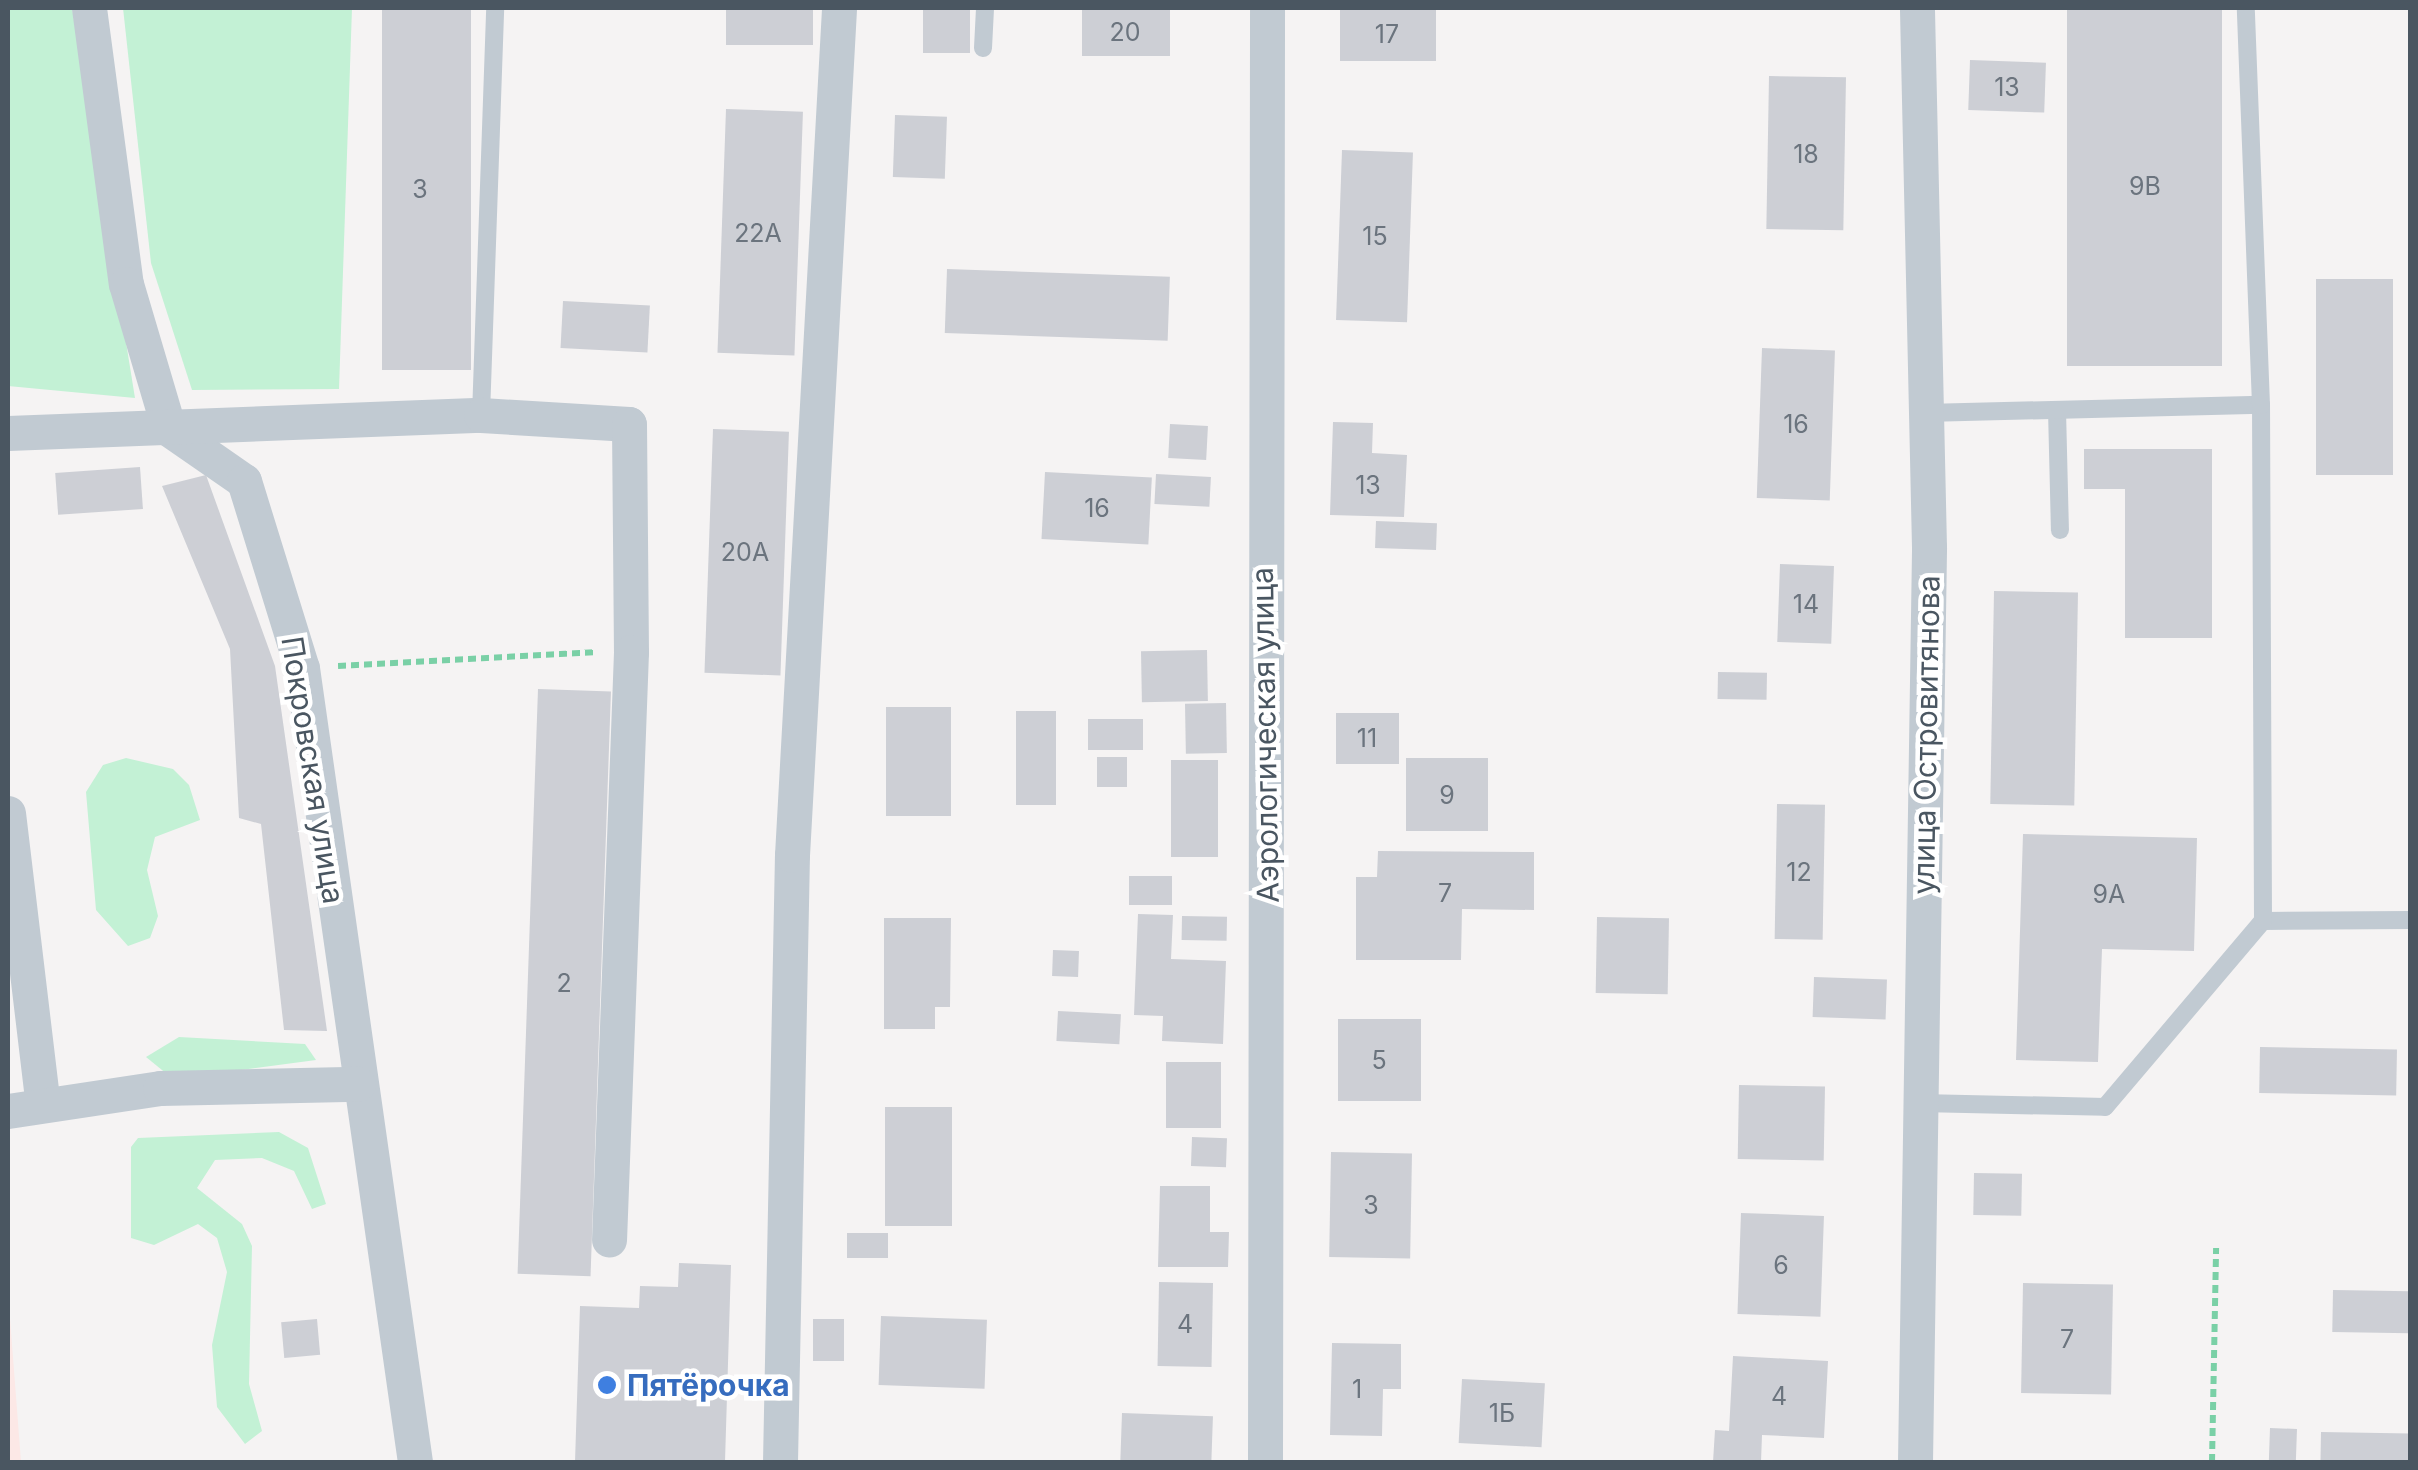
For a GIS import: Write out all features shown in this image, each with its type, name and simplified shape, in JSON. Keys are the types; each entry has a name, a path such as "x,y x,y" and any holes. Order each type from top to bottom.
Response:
{"street":[{"path":"89,8 126,284 169,428"},
{"path":"780,1462 792,856 838,8"},
{"name":"Аэрологическая улица","path":"1265,1462 1267,8"},
{"name":"улица Островитянова","path":"1915,1462 1925,413 1917,8"},
{"path":"8,433 481,415 629,424 630,652 610,1240"},
{"name":"Покровская улица","path":"169,428 244,481 302,668 358,1084 415,1462"},
{"path":"8,813 43,1105"},
{"path":"8,1112 160,1088 358,1084"}],"lane":[{"path":"481,415 495,8"},
{"path":"983,48 985,8"},
{"path":"1920,1103 2105,1107 2263,921 2261,405 2246,8"},
{"path":"1925,413 2261,405"},
{"path":"2057,410 2060,530"},
{"path":"2263,921 2410,920"}],"path":[{"path":"302,668 630,652"},
{"path":"2212,1462 2216,1248"}],"shaded area":[{"path":"8,1292 21,1462 8,1462"}],"green space":[{"path":"8,8 72,8 135,398 8,386"},
{"path":"123,8 352,8 339,389 192,390 151,263"},
{"path":"126,758 173,769 189,785 200,820 155,837 147,870 158,916 150,938 128,946 96,910 86,792 103,765"},
{"path":"179,1037 305,1044 316,1060 173,1079 146,1057"},
{"path":"279,1132 308,1148 326,1204 312,1209 294,1171 262,1158 215,1160 197,1188 242,1224 252,1246 249,1384 262,1431 245,1444 217,1407 212,1345 227,1272 217,1238 198,1224 154,1245 131,1238 131,1147 138,1138"}],"building":[{"path":"382,8 471,8 471,370 382,370"},
{"path":"726,8 813,8 813,45 726,45"},
{"path":"923,8 970,8 970,53 923,53"},
{"path":"1082,8 1170,8 1170,56 1082,56"},
{"path":"1340,8 1436,8 1436,61 1340,61"},
{"path":"2067,8 2222,8 2222,366 2067,366"},
{"path":"1970,60 2046,63 2044,113 1968,110"},
{"path":"1769,76 1846,77 1843,230 1766,229"},
{"path":"726,109 803,112 794,356 717,353"},
{"path":"895,115 947,117 945,179 893,177"},
{"path":"1342,150 1413,152 1407,322 1336,320"},
{"path":"947,269 1170,277 1168,341 945,333"},
{"path":"2316,279 2393,279 2393,475 2316,475"},
{"path":"563,301 650,306 647,352 561,348"},
{"path":"1762,348 1835,351 1830,500 1757,498"},
{"path":"1333,422 1373,423 1372,453 1407,455 1404,517 1330,515"},
{"path":"1170,424 1208,426 1206,460 1168,458"},
{"path":"713,429 789,432 780,676 704,673"},
{"path":"2084,449 2212,449 2212,638 2125,638 2125,489 2084,489"},
{"path":"140,467 143,509 58,515 55,473"},
{"path":"1045,472 1152,478 1148,545 1041,539"},
{"path":"1156,474 1211,477 1209,507 1154,504"},
{"path":"206,475 275,666 327,1031 284,1030 261,824 239,818 230,649 162,486"},
{"path":"1376,521 1437,523 1436,550 1375,548"},
{"path":"1780,564 1834,566 1831,644 1777,642"},
{"path":"1994,591 2078,592 2074,805 1990,804"},
{"path":"1207,650 1208,701 1142,702 1141,651"},
{"path":"1718,672 1767,673 1767,700 1718,699"},
{"path":"538,689 611,692 591,1276 518,1274"},
{"path":"1226,703 1227,753 1186,754 1185,704"},
{"path":"886,707 951,707 951,816 886,816"},
{"path":"1016,711 1056,711 1056,805 1016,805"},
{"path":"1336,713 1399,713 1399,764 1336,764"},
{"path":"1088,719 1143,719 1143,750 1088,750"},
{"path":"1097,757 1127,757 1127,787 1097,787"},
{"path":"1406,758 1488,758 1488,831 1406,831"},
{"path":"1171,760 1218,760 1218,857 1171,857"},
{"path":"1777,804 1825,805 1823,940 1775,939"},
{"path":"2023,834 2197,838 2194,951 2102,949 2098,1062 2016,1060"},
{"path":"1378,851 1534,852 1534,910 1462,909 1461,960 1356,960 1356,877 1377,877"},
{"path":"1129,876 1172,876 1172,905 1129,905"},
{"path":"1138,914 1173,915 1171,959 1226,961 1223,1044 1162,1041 1163,1016 1134,1015"},
{"path":"1182,916 1227,917 1227,941 1182,940"},
{"path":"1597,917 1669,918 1668,994 1596,993"},
{"path":"884,918 951,918 950,1007 935,1007 935,1029 884,1029"},
{"path":"1053,950 1079,951 1078,977 1052,976"},
{"path":"1814,977 1887,980 1886,1020 1813,1017"},
{"path":"1058,1011 1121,1014 1119,1044 1056,1041"},
{"path":"1338,1019 1421,1019 1421,1101 1338,1101"},
{"path":"2260,1047 2397,1049 2396,1095 2259,1093"},
{"path":"1166,1062 1221,1062 1221,1128 1166,1128"},
{"path":"1739,1085 1825,1087 1824,1160 1738,1159"},
{"path":"885,1107 952,1107 952,1226 885,1226"},
{"path":"1192,1137 1227,1138 1226,1167 1191,1166"},
{"path":"1331,1152 1412,1153 1410,1258 1329,1257"},
{"path":"1974,1173 2022,1174 2021,1216 1973,1215"},
{"path":"1160,1186 1210,1186 1210,1232 1229,1232 1228,1267 1158,1267"},
{"path":"1741,1213 1824,1216 1820,1317 1737,1314"},
{"path":"847,1233 888,1233 888,1258 847,1258"},
{"path":"679,1263 731,1265 725,1462 575,1462 580,1306 639,1308 640,1286 678,1287"},
{"path":"1159,1282 1213,1283 1212,1367 1158,1366"},
{"path":"2023,1283 2113,1285 2111,1395 2021,1393"},
{"path":"2333,1290 2410,1291 2409,1333 2332,1332"},
{"path":"881,1316 987,1320 985,1389 879,1385"},
{"path":"317,1319 320,1355 284,1358 281,1322"},
{"path":"813,1319 844,1319 844,1361 813,1361"},
{"path":"1332,1343 1401,1344 1401,1389 1383,1389 1382,1436 1330,1435"},
{"path":"1733,1356 1828,1361 1824,1438 1762,1435 1761,1462 1713,1462 1715,1430 1729,1431"},
{"path":"1462,1379 1545,1383 1542,1447 1459,1443"},
{"path":"1122,1413 1213,1416 1211,1462 1120,1462"},
{"path":"2270,1428 2297,1429 2296,1462 2269,1462"},
{"path":"2321,1432 2410,1434 2409,1462 2320,1462"}],"place":[{"name":"Пятёрочка","path":"607,1385"}]}
